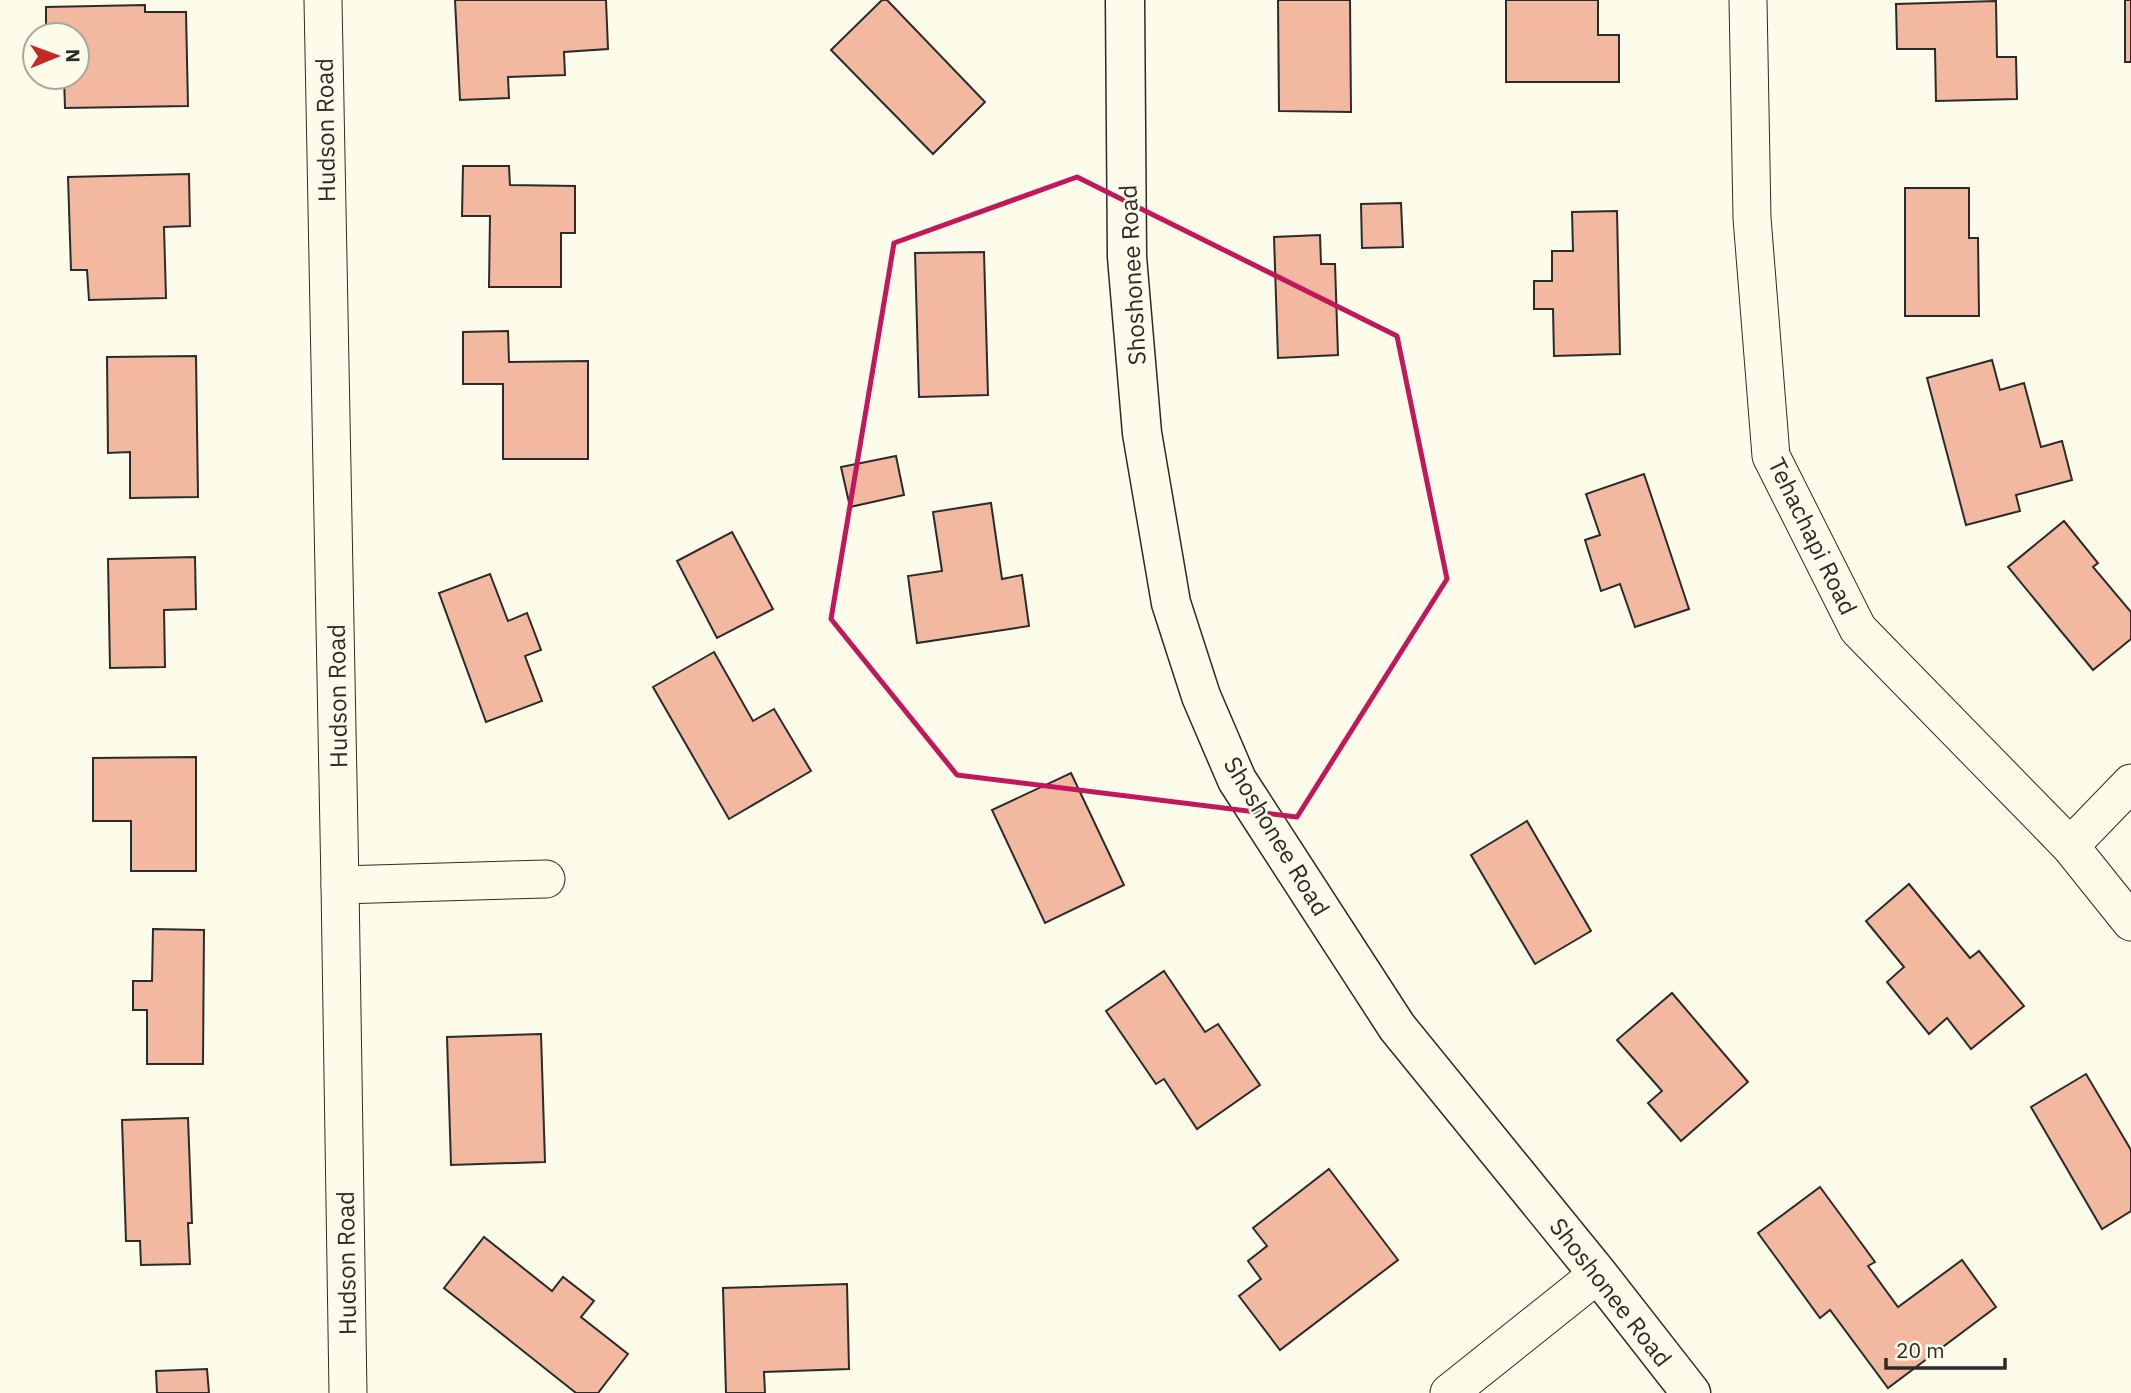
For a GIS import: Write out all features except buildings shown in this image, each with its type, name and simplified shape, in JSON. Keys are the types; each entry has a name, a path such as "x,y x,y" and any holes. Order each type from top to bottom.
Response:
{"street":[{"name":"Hudson Road","path":"323,0 341,885 348,1393"},
{"name":"Shoshonee Road","path":"1125,0 1127,257 1142,433 1171,603 1201,696 1237,780 1397,1027 1691,1393"},
{"name":"Tehachapi Road","path":"1748,0 1752,218 1771,456 1858,629 2070,846 2131,922"},
{"path":"2070,846 2131,783"},
{"path":"341,885 546,879"},
{"path":"1449,1393 1598,1274"}],"highlighted area":[{"path":"1077,177 1397,336 1447,579 1297,817 957,775 831,619 894,243"}]}
